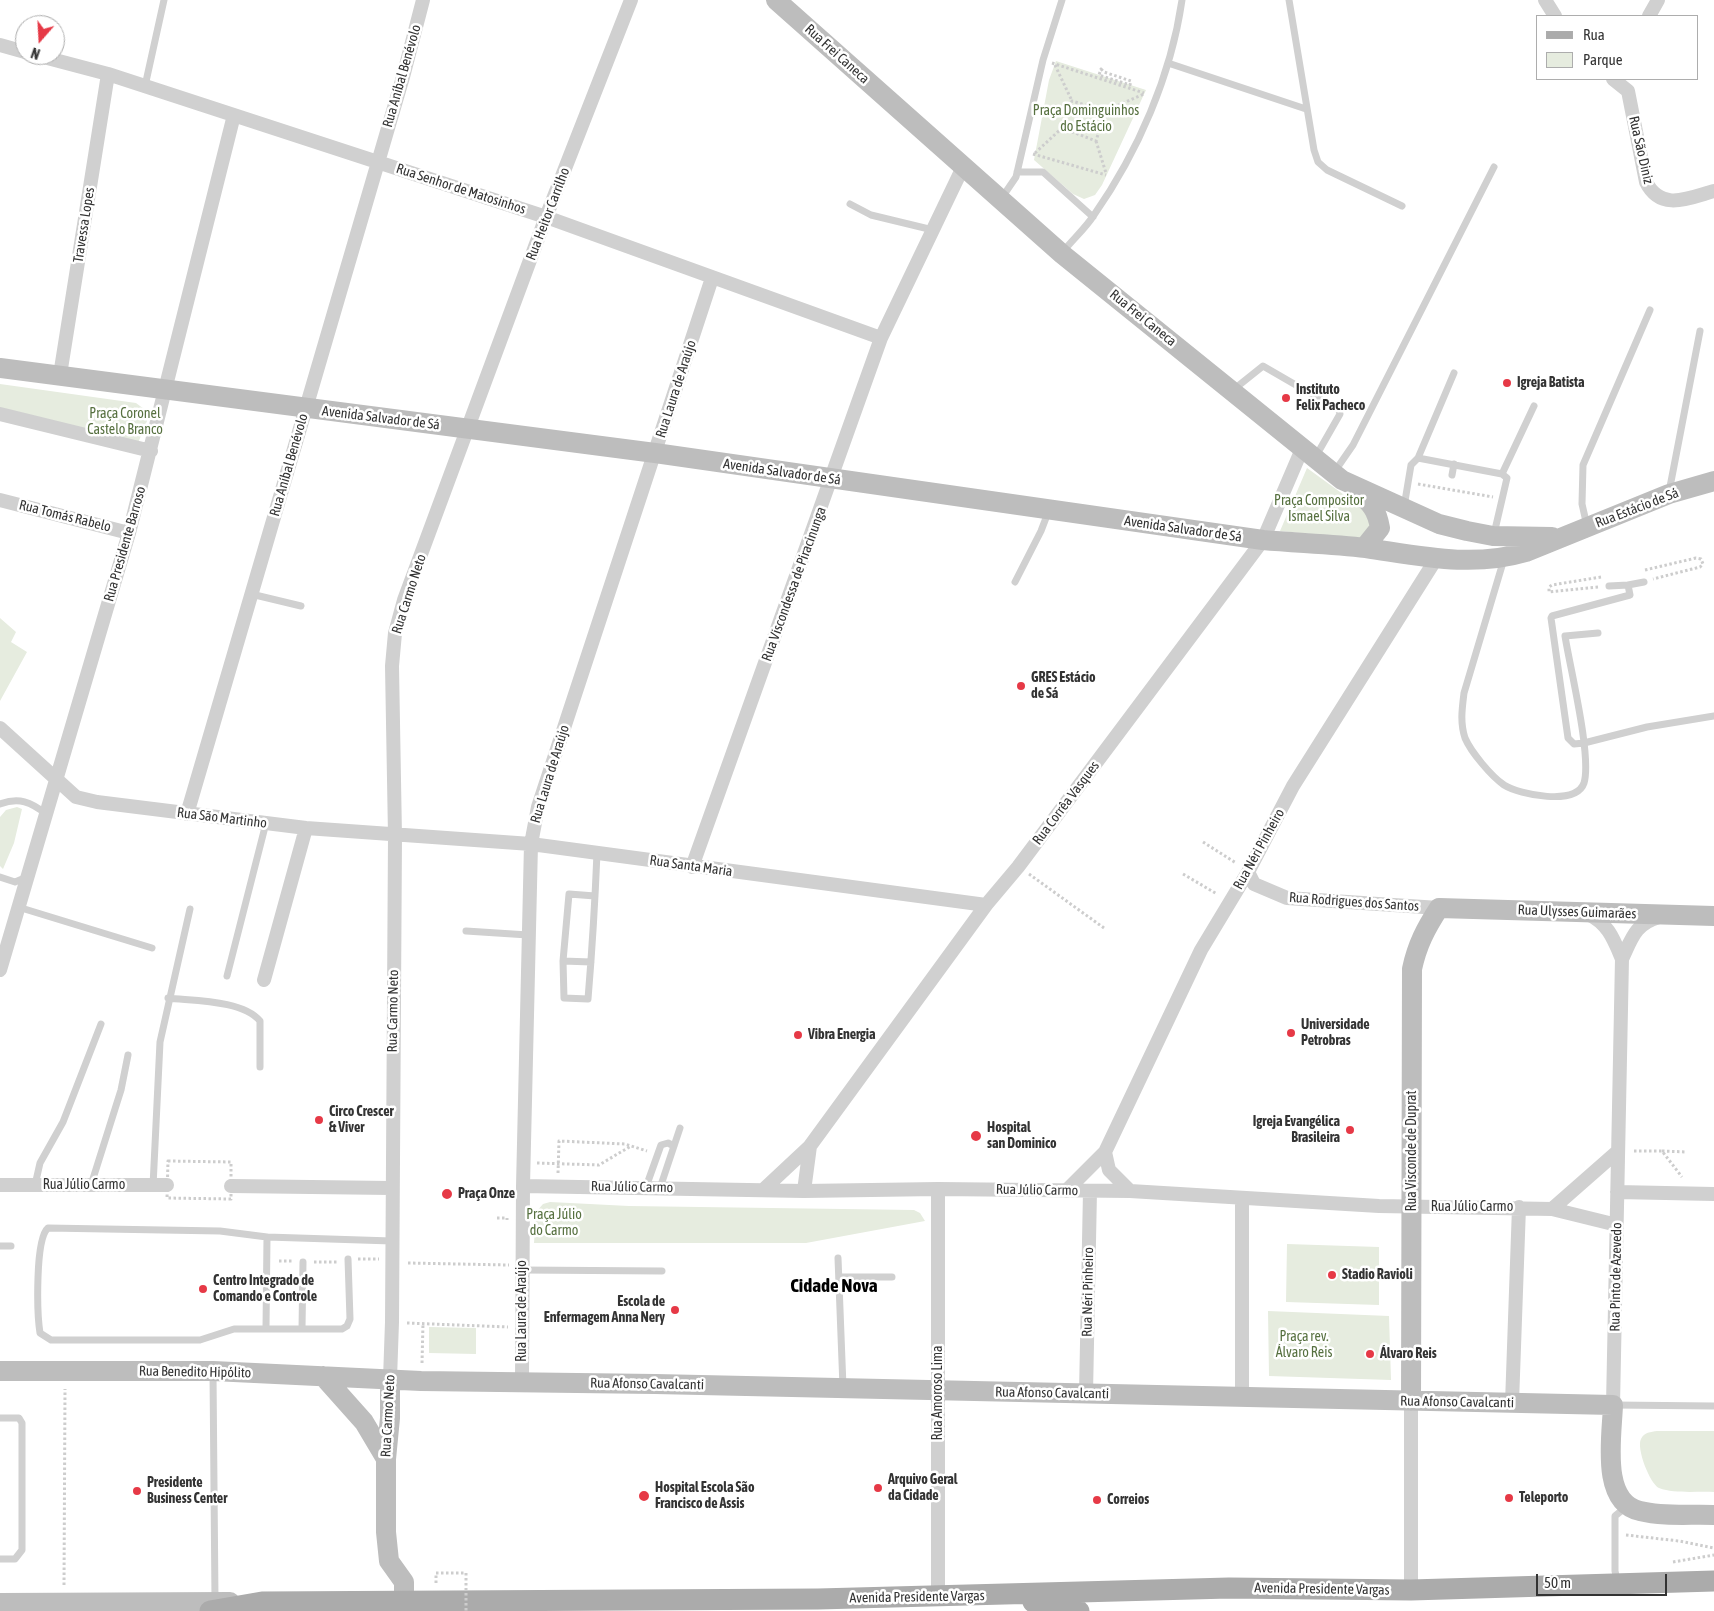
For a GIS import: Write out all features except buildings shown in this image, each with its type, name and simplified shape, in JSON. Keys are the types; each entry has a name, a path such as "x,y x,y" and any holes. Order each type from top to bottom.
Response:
{"main road":[{"name":"Rua Frei Caneca","path":"776,0 1062,254 1338,477 1439,524 1493,536 1561,537"},
{"name":"Avenida Salvador de Sá","path":"0,368 654,454 1263,540 1364,548 1436,559 1478,561 1504,559 1561,537"},
{"path":"1338,477 1371,503 1378,514 1380,528 1364,548"},
{"name":"Rua Estácio de Sá","path":"1561,537 1669,494 1714,481"},
{"name":"Rua Ulysses Guimarães","path":"1439,908 1714,916"},
{"name":"Rua Visconde de Duprat","path":"1411,1401 1412,969 1421,938 1439,908"},
{"name":"Rua Benedito Hipólito","path":"0,1371 213,1371 390,1379"},
{"path":"323,1376 364,1422 386,1459"},
{"name":"Rua Afonso Cavalcanti","path":"390,1379 1614,1405"},
{"name":"Rua Carmo Neto","path":"390,1379 390,1418 386,1459 386,1532 389,1561 404,1582 402,1606"},
{"name":"Rua Pinto de Azevedo","path":"1614,1405 1611,1465 1619,1498 1627,1506"},
{"path":"1627,1506 1653,1514 1714,1515"},
{"name":"Avenida Presidente Vargas","path":"212,1607 262,1602 402,1606 938,1597 1229,1588 1411,1590 1618,1586 1714,1581"},
{"path":"996,1594 1079,1611"},
{"path":"799,1611 818,1599"},
{"path":"0,1603 212,1607"}],"street":[{"name":"Rua Aníbal Benévolo","path":"187,814 403,77 423,0"},
{"name":"Rua Heitor Carrilho","path":"468,429 546,217 631,0"},
{"path":"1545,0 1554,15"},
{"path":"1650,15 1658,0"},
{"path":"0,45 15,49"},
{"name":"Rua Senhor de Matosinhos","path":"65,63 108,74 546,217 882,338"},
{"name":"Travessa Lopes","path":"60,375 108,74"},
{"name":"Rua São Diniz","path":"1616,80 1628,85 1646,182 1651,192 1660,198 1670,201 1714,191"},
{"name":"Rua Presidente Barroso","path":"0,970 129,532 151,451 164,389 234,115"},
{"name":"Rua Viscondessa de Piracinunga","path":"692,866 882,338 963,167"},
{"name":"Rua Laura de Araújo","path":"522,1382 522,1186 531,844 538,807 712,278"},
{"path":"0,414 151,451"},
{"name":"Rua Carmo Neto","path":"390,1379 395,836 392,666 395,633 404,600 468,429"},
{"name":"Rua Corrêa Vasques","path":"764,1189 810,1146 986,905 1018,867 1263,540 1308,454"},
{"name":"Rua Tomás Rabelo","path":"0,500 129,532"},
{"name":"Rua Néri Pinheiro","path":"1066,1191 1106,1152 1201,950 1231,902 1294,786 1436,559"},
{"name":"Rua São Martinho","path":"0,728 76,797 187,814 395,836"},
{"path":"264,980 306,828"},
{"name":"Rua Santa Maria","path":"395,836 531,844 986,905"},
{"name":"Rua Rodrigues dos Santos","path":"1248,872 1254,884 1286,898 1439,908"},
{"name":"Rua Pinto de Azevedo","path":"1585,912 1599,918 1614,940 1622,959 1614,1405"},
{"name":"Rua Pinto de Azevedo","path":"1622,959 1632,938 1644,922 1666,915"},
{"name":"Rua Corrêa Vasques","path":"804,1192 810,1146"},
{"path":"1552,1209 1618,1151"},
{"path":"1106,1152 1109,1170 1130,1191"},
{"name":"Rua Júlio Carmo","path":"0,1185 167,1186"},
{"path":"231,1186 391,1188"},
{"name":"Rua Júlio Carmo","path":"522,1186 764,1189 804,1192 938,1189 1130,1191 1412,1207 1519,1207 1552,1209 1617,1225"},
{"name":"Rua Amoroso Lima","path":"938,1189 938,1597"},
{"name":"Rua Néri Pinheiro","path":"1086,1394 1090,1191"},
{"path":"1617,1192 1714,1194"},
{"path":"1242,1198 1242,1396"},
{"path":"1512,1403 1519,1207"},
{"path":"1411,1401 1411,1590"}],"lane":[{"path":"145,86 164,0"},
{"path":"1001,200 1011,187 1017,172 1043,60 1062,0"},
{"path":"1062,254 1093,217 1130,152 1156,97 1168,63 1182,0"},
{"path":"1289,0 1306,109 1318,162 1327,170 1402,206"},
{"path":"1168,63 1306,109"},
{"path":"1338,477 1494,167"},
{"path":"1017,172 1044,172 1093,217"},
{"path":"850,204 871,215 933,230"},
{"path":"1587,526 1582,504 1583,465 1650,310"},
{"path":"1669,494 1700,331"},
{"path":"1232,391 1263,366 1339,410 1340,414 1308,454"},
{"path":"1404,509 1411,465 1418,458 1454,373"},
{"path":"1502,474 1534,406"},
{"path":"1418,458 1502,474 1507,478 1493,536"},
{"path":"1452,475 1454,464"},
{"path":"1015,582 1041,531 1049,510"},
{"path":"1504,559 1464,694 1460,716 1465,738 1475,756 1504,785 1532,794 1552,797 1574,795 1581,790 1584,781 1584,743 1565,636 1598,633"},
{"path":"1609,586 1644,582"},
{"path":"1628,585 1630,595 1550,618 1568,738 1574,744 1584,743 1647,727 1714,716"},
{"path":"251,594 301,606"},
{"path":"0,804 18,800 28,802 46,814"},
{"path":"227,976 266,823"},
{"path":"595,896 569,894 563,961 564,998 588,999 591,962 595,896 597,854"},
{"path":"1,880 15,882 28,877"},
{"path":"18,907 152,948"},
{"path":"152,1186 160,1042 168,998 190,908"},
{"path":"466,931 528,935"},
{"path":"563,961 591,962"},
{"path":"168,998 237,1007 255,1015 260,1021 260,1067"},
{"path":"35,1185 40,1163 63,1122 85,1069 100,1024"},
{"path":"91,1185 121,1090 128,1055"},
{"path":"653,1188 674,1146 680,1128"},
{"path":"653,1188 657,1155 663,1143 674,1146"},
{"path":"350,1259 350,1319 347,1326 342,1329 234,1328 200,1340 51,1340 40,1333 38,1321 40,1248 43,1232 48,1228 220,1231 267,1237 392,1241"},
{"path":"266,1328 267,1237"},
{"path":"0,1246 11,1246"},
{"path":"838,1258 843,1388"},
{"path":"302,1329 303,1262"},
{"path":"522,1268 662,1271"},
{"path":"839,1278 892,1277"},
{"path":"212,1607 213,1371"},
{"name":"Rua Afonso Cavalcanti","path":"1614,1405 1714,1406"},
{"path":"0,1418 21,1421 22,1520 22,1550 14,1559 0,1559"},
{"path":"1618,1586 1615,1571 1615,1516 1627,1506"}],"path":[{"path":"1043,60 1111,80 1130,84 1131,81 1104,72 1101,68 1099,75 1111,80 1156,97"},
{"path":"1034,154 1062,128 1072,101 1054,64"},
{"path":"1072,101 1105,111 1145,93"},
{"path":"1023,150 1107,176 1096,140 1105,111"},
{"path":"1062,128 1096,140"},
{"path":"1408,483 1503,499"},
{"path":"1644,582 1688,570"},
{"path":"1549,592 1609,586"},
{"path":"1203,842 1248,872"},
{"path":"1018,867 1104,928"},
{"path":"1183,874 1231,902"},
{"path":"558,1186 559,1141 631,1146 657,1155"},
{"path":"523,1163 599,1165 631,1146"},
{"path":"1618,1151 1687,1152"},
{"path":"1662,1151 1674,1169 1698,1194"},
{"path":"168,1161 231,1162 230,1199 167,1198 167,1186 168,1161"},
{"path":"350,1259 522,1268"},
{"path":"392,1322 522,1327"},
{"path":"421,1381 423,1323"},
{"path":"64,1603 65,1371"},
{"path":"1616,1532 1644,1539 1679,1541 1714,1548"},
{"path":"436,1573 466,1573 466,1611"}],"green space":[{"name":"Praça Dominguinhos do Estácio","path":"1056,61 1146,90 1102,185 1095,195 1084,199 1073,194 1034,160 1049,80"},
{"name":"Praça Coronel Castelo Branco","path":"0,384 136,403 144,409 147,421 138,443 0,409"},
{"name":"Praça Compositor Ismael Silva","path":"1307,468 1369,513 1375,522 1363,539 1280,531"},
{"path":"0,618 16,632 11,642 27,652 0,701"},
{"path":"17,807 22,809 14,843 3,869 0,866 0,817 6,810"},
{"name":"Praça Júlio do Carmo","path":"550,1202 629,1206 914,1210 920,1213 925,1221 806,1243 534,1243 536,1212 543,1204"},
{"name":"Stadio Ravioli","path":"1287,1244 1379,1247 1379,1305 1286,1302"},
{"name":"Praça rev. Álvaro Reis","path":"1268,1311 1389,1316 1391,1380 1269,1376"},
{"path":"429,1327 476,1328 476,1354 429,1353"},
{"path":"1657,1431 1714,1431 1714,1492 1672,1491 1655,1485 1642,1457 1640,1444 1644,1435"}],"place":[{"name":"Igreja Batista","path":"1507,383"},
{"name":"Instituto Felix Pacheco","path":"1286,398"},
{"name":"GRES Estácio de Sá","path":"1021,686"},
{"name":"Universidade Petrobras","path":"1291,1033"},
{"name":"Vibra Energia","path":"798,1035"},
{"name":"Circo Crescer & Viver","path":"319,1120"},
{"name":"Igreja Evangélica Brasileira","path":"1350,1130"},
{"name":"Hospital san Dominico","path":"976,1136"},
{"name":"Praça Onze","path":"447,1194"},
{"name":"Stadio Ravioli","path":"1332,1275"},
{"name":"Centro Integrado de Comando e Controle","path":"203,1289"},
{"name":"Escola de Enfermagem Anna Nery","path":"675,1310"},
{"name":"Álvaro Reis","path":"1370,1354"},
{"name":"Arquivo Geral da Cidade","path":"878,1488"},
{"name":"Presidente Business Center","path":"137,1491"},
{"name":"Hospital Escola São Francisco de Assis","path":"644,1496"},
{"name":"Teleporto","path":"1509,1498"},
{"name":"Correios","path":"1097,1500"}],"district":[{"name":"Cidade Nova","path":"834,1286"}]}
